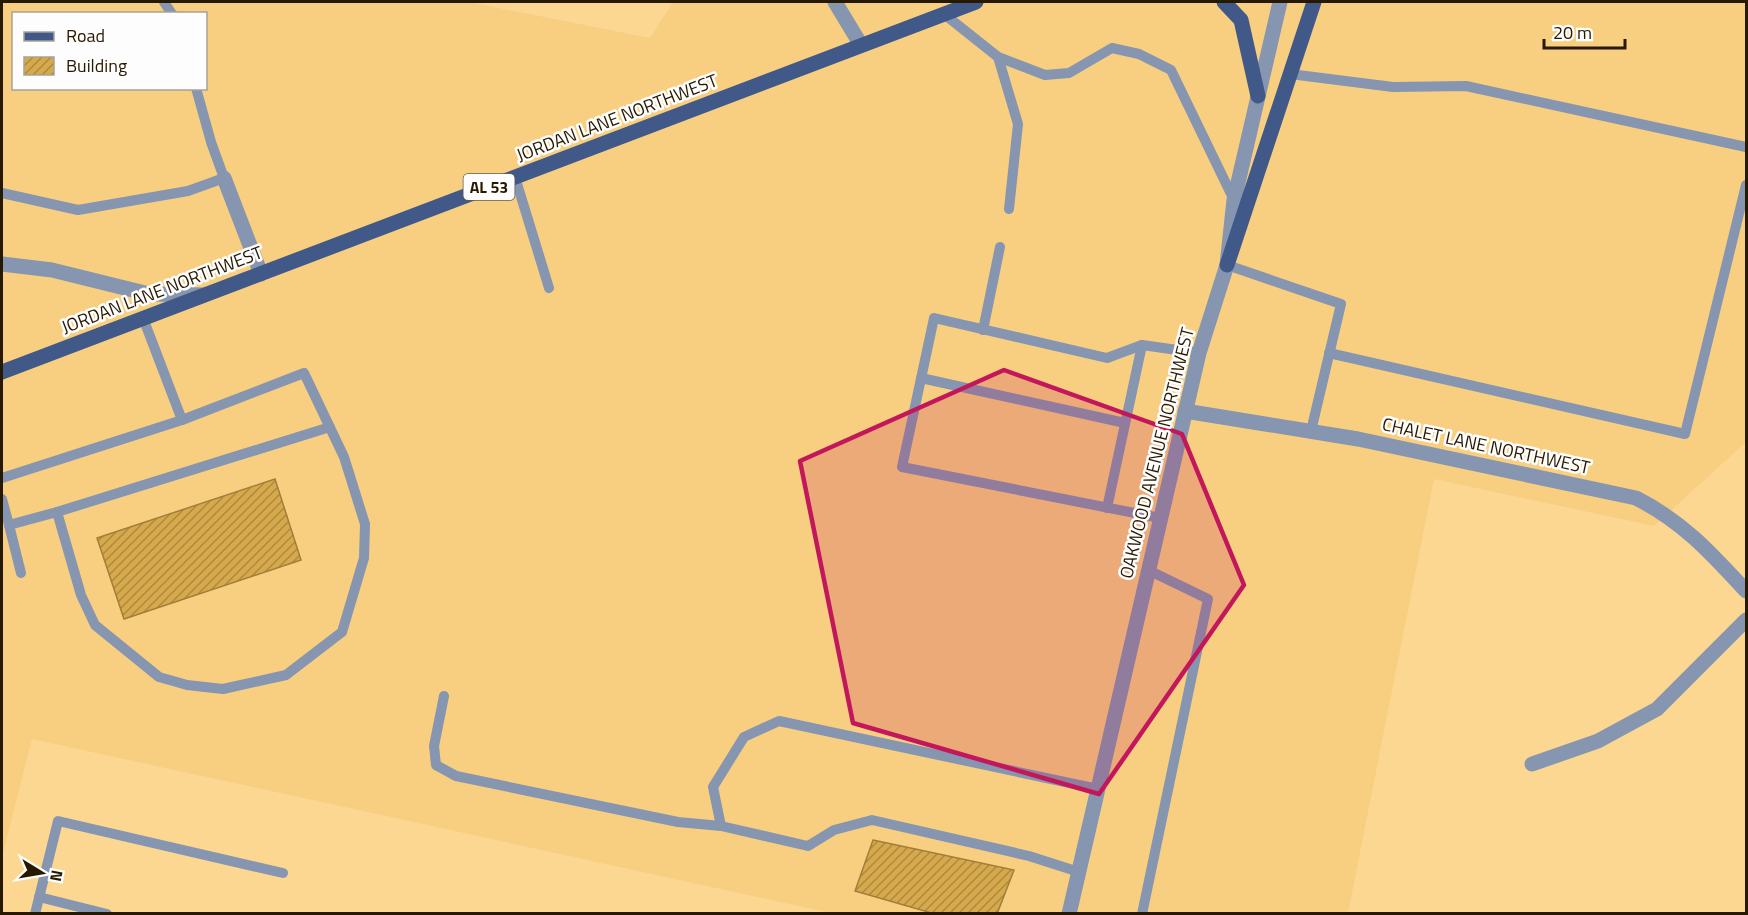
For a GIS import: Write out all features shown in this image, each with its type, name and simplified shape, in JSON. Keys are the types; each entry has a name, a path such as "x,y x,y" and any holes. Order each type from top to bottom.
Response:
{"main road":[{"name":"JORDAN LANE NORTHWEST","path":"2,372 976,2"},
{"path":"1224,2 1241,20 1258,96"},
{"path":"1227,265 1314,2"}],"street":[{"path":"835,2 861,45"},
{"name":"OAKWOOD AVENUE NORTHWEST","path":"1069,914 1199,353 1227,265 1234,200 1280,2"},
{"path":"224,178 261,274"},
{"path":"2,264 52,270 149,294 204,295"},
{"name":"CHALET LANE NORTHWEST","path":"1185,411 1358,439 1636,498 1662,512 1699,540 1746,591"},
{"path":"1532,764 1598,741 1658,709 1746,620"}],"lane":[{"path":"944,14 998,57 1045,75 1069,73 1112,48 1139,54 1171,70 1234,200"},
{"path":"998,57 1018,124 1009,209"},
{"path":"1290,74 1393,87 1466,86 1746,147"},
{"path":"2,193 78,210 188,191 224,178 197,90"},
{"path":"515,177 549,288"},
{"path":"1329,353 1685,434 1746,185"},
{"path":"982,330 1000,247"},
{"path":"1227,265 1341,304 1311,431"},
{"path":"143,318 182,420"},
{"path":"1160,519 902,466 934,318 1107,358 1142,345 1199,353"},
{"path":"1107,508 1142,345"},
{"path":"2,478 182,420 304,373 344,457 365,524 364,558 342,632 286,675 223,689 187,685 159,677 95,625 81,595 57,512"},
{"path":"921,378 1125,423"},
{"path":"9,525 330,427"},
{"path":"2,499 21,573"},
{"path":"1142,914 1208,599 1148,570"},
{"path":"444,696 434,746 436,765 456,776 678,822 721,826 808,846 834,830 872,820 1029,856 1079,872"},
{"path":"721,826 713,787 744,737 779,721 1098,789"},
{"path":"35,914 58,821 283,873"},
{"path":"39,897 107,914"}],"highlighted area":[{"path":"1004,370 1182,434 1244,585 1099,794 853,723 800,461"}],"shaded area":[{"path":"2,2 469,2 650,38 673,2 1746,2 1746,442 1654,526 1434,479 1348,913 831,913 32,739 2,857"}],"building":[{"path":"275,479 301,560 124,619 97,538"},
{"path":"873,840 1014,870 997,914 935,914 855,891"}]}
